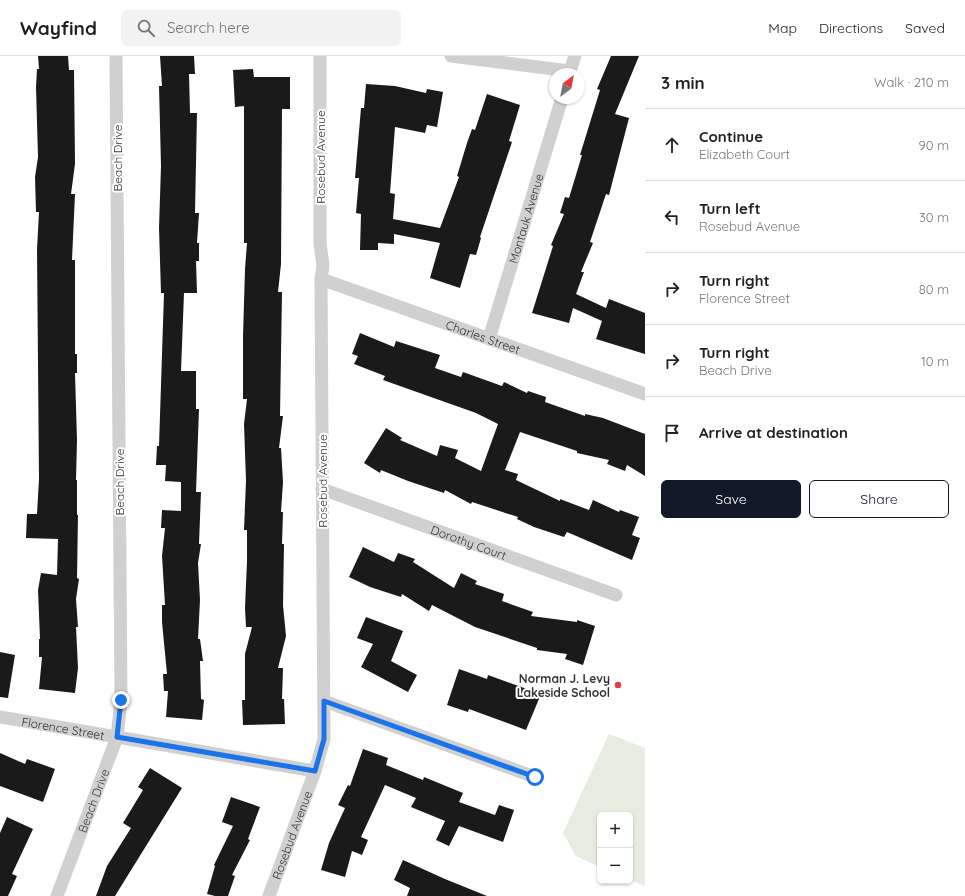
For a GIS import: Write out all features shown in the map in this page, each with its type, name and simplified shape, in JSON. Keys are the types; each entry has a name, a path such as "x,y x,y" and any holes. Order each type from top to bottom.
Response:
{"street":[{"name":"Beach Drive","path":"57,896 117,737 121,700 116,56"},
{"name":"Rosebud Avenue","path":"272,895 315,771 324,739 321,279 323,266 320,243 320,56"},
{"path":"450,56 549,69"},
{"path":"571,68 575,56"},
{"name":"Montauk Avenue","path":"490,339 560,104"},
{"name":"Charles Street","path":"321,279 645,394"},
{"name":"Dorothy Court","path":"322,489 616,595"},
{"path":"324,701 535,777"},
{"name":"Florence Street","path":"0,717 315,771"}],"shaded area":[{"path":"609,734 645,748 645,886 633,881 633,812 597,812 597,866 576,856 563,833"}],"building":[{"path":"38,56 68,56 69,70 74,70 75,164 71,194 75,194 72,260 75,260 75,354 77,354 77,373 75,373 77,440 76,480 78,515 77,578 79,579 76,599 78,668 75,693 39,689 42,657 39,657 40,639 38,590 41,573 57,575 58,539 26,538 27,514 37,514 39,479 37,249 39,212 36,212 35,177 38,157 36,87 37,69 39,69"},
{"path":"160,56 194,56 195,74 189,74 190,113 197,113 195,213 199,213 197,243 199,243 199,261 196,261 197,293 184,293 181,371 196,371 196,409 199,409 196,492 201,492 199,544 201,544 198,563 200,600 198,639 200,639 203,661 200,661 201,699 204,700 202,720 166,717 168,691 164,691 163,674 167,674 162,622 162,605 165,605 162,556 165,528 161,528 162,510 181,511 181,482 165,481 166,465 156,465 157,446 159,446 164,293 161,293 159,228 161,166 159,86 162,86"},
{"path":"611,56 639,56 615,114 629,118 609,195 606,194 590,242 593,243 581,272 584,272 576,294 606,308 609,299 645,313 645,354 596,339 602,321 573,308 569,323 532,313 553,246 551,245 564,214 560,213 565,197 569,198 582,155 580,155 600,90 597,89"},
{"path":"253,69 254,77 290,77 290,109 282,109 281,264 278,292 282,292 280,416 283,416 279,448 281,448 283,482 281,512 283,512 283,605 286,636 278,668 283,668 282,699 284,699 285,724 243,725 242,700 245,700 245,654 252,627 246,627 245,608 247,530 244,530 246,481 244,424 247,399 243,399 243,336 247,243 244,243 244,106 235,107 233,70"},
{"path":"366,84 395,86 426,93 427,89 443,92 437,127 427,125 425,133 395,127 390,193 395,194 393,219 440,228 459,177 457,176 467,143 472,129 475,130 487,94 520,105 509,141 512,142 480,237 476,255 470,254 460,288 430,278 440,243 394,234 394,244 378,243 378,250 360,250 361,214 356,213 359,178 355,178 361,108 364,108"},
{"path":"360,333 394,347 396,341 440,355 435,368 461,377 463,372 502,386 504,382 527,393 528,391 546,397 545,402 585,416 585,414 603,418 645,434 645,476 627,465 625,471 607,464 609,460 577,453 577,451 520,432 505,470 518,474 516,480 560,501 560,499 589,510 593,500 619,512 620,510 639,517 632,535 640,538 632,560 567,532 564,537 534,527 517,519 518,517 472,502 471,504 445,490 444,493 381,470 380,473 364,463 386,428 402,438 400,440 437,456 440,445 458,450 455,458 481,471 498,424 476,413 383,380 385,376 354,364 358,356 352,354"},
{"path":"363,547 394,562 398,553 415,559 413,562 454,588 461,573 477,581 475,584 504,594 502,601 533,612 531,616 577,622 577,620 595,626 583,665 565,659 567,654 537,650 537,648 475,627 432,605 429,611 402,594 401,597 370,587 349,577"},
{"path":"366,617 403,631 391,661 417,675 408,692 361,667 373,644 357,638"},
{"path":"0,652 15,655 8,698 0,697"},
{"path":"459,669 487,679 488,675 541,694 526,730 469,709 468,712 447,705"},
{"path":"363,749 388,758 386,765 423,780 424,777 463,793 459,802 495,815 499,805 514,810 503,842 459,826 449,846 436,840 445,821 411,807 416,798 385,785 361,837 368,840 362,855 352,851 345,877 321,870 329,843 345,808 338,805 348,785 350,786"},
{"path":"0,753 25,764 27,759 55,769 43,802 0,786"},
{"path":"150,768 182,788 115,896 96,896 107,866 131,828 123,823 143,790 138,787"},
{"path":"231,797 260,807 248,839 250,840 232,875 235,876 228,896 215,896 207,894 215,866 214,865 233,826 222,822"},
{"path":"7,817 33,829 12,874 17,876 8,896 0,896 0,833"},
{"path":"403,860 487,896 407,896 410,888 394,880"}],"place":[{"name":"Norman J. Levy Lakeside School","path":"618,685"}],"route":[{"path":"121,700 117,737 315,771 324,739 324,701 535,777"}]}
